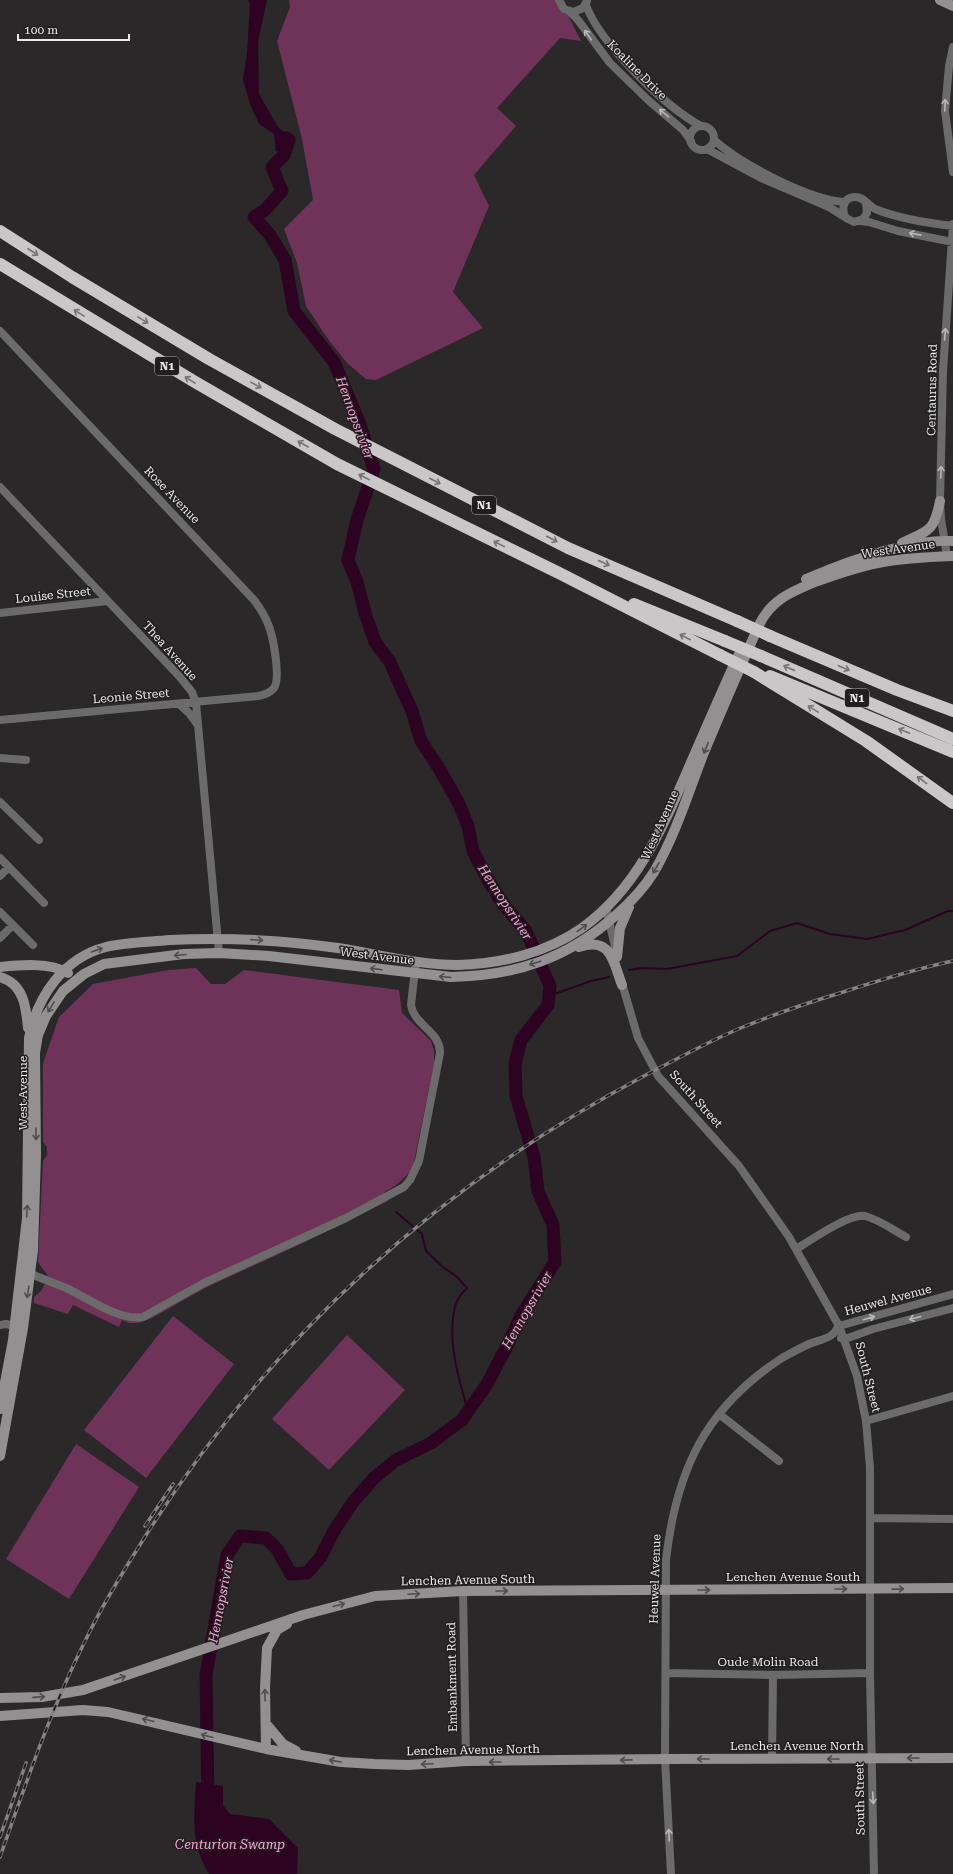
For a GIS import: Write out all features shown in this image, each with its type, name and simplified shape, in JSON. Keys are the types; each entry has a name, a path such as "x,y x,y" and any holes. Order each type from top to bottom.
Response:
{"highway":[{"name":"N1","path":"0,231 72,278 208,359 335,429 568,548 897,690 953,711"},
{"name":"N1","path":"0,264 58,301 337,464 559,573 762,656 953,739"},
{"path":"559,573 755,673 866,741 953,803"},
{"path":"755,673 782,680 953,752"}],"street":[{"name":"Koaline Drive","path":"558,0 564,9 570,12 578,20 606,58 648,100 683,130 691,141"},
{"path":"940,0 953,6"},
{"name":"Koaline Drive","path":"570,12 577,12 586,3 590,17 614,50 658,94 689,120 701,126"},
{"path":"953,47 949,66 945,111 953,172"},
{"path":"606,58 614,50"},
{"path":"845,202 803,191 763,172 725,150 714,140 711,130 701,126 692,133 691,141 696,148 707,149 761,178 808,200 830,207 854,222 869,222 898,231 952,242"},
{"path":"707,149 714,140"},
{"path":"846,218 842,210 845,202 852,197 856,197 887,214 926,223 953,226"},
{"path":"860,221 867,213 866,203"},
{"name":"Centaurus Road","path":"950,556 949,541 940,501 943,371 953,226"},
{"name":"Rose Avenue","path":"0,331 254,600 265,618 273,637 276,682 273,689 264,695"},
{"name":"Thea Avenue","path":"0,487 179,676 192,692 196,703 219,953"},
{"path":"884,552 926,532 936,518 940,501"},
{"name":"West Avenue","path":"19,1327 27,1206 29,1038 33,1018 40,1002 53,983 64,971 81,957 112,946 218,938 289,942 416,961 456,965 506,961 555,944 581,928 606,908 625,887 652,847 761,607 775,594 789,586 848,562 913,545 949,541"},
{"name":"West Avenue","path":"0,1409 31,1274 36,1182 35,1053 41,1027 50,1009 58,997 77,978 97,966 114,962 184,954 219,953 270,956 451,977 476,977 510,971 571,949 609,922 634,898 654,872 666,847 759,625 767,610 778,600 792,592 856,568 893,560 950,556"},
{"name":"Louise Street","path":"0,613 108,601"},
{"name":"Leonie Street","path":"0,720 196,703 264,695"},
{"path":"179,704 189,713 198,725"},
{"path":"0,758 26,760"},
{"path":"1,806 39,840"},
{"path":"0,858 44,903"},
{"path":"0,876 9,867"},
{"path":"617,957 621,924 634,898"},
{"name":"South Street","path":"606,908 622,985 638,1038 658,1076 739,1166 796,1249 839,1326 845,1339 857,1376 866,1420 870,1468 870,1673 874,1874"},
{"path":"0,912 32,945"},
{"path":"0,938 13,925"},
{"path":"571,949 592,944 600,945 606,949 611,954 622,985"},
{"path":"31,1274 66,1288 116,1313 133,1318 143,1317 204,1283 339,1221 404,1187 410,1180 419,1161 440,1053 438,1041 417,1019 412,1011 411,1005 416,961"},
{"path":"0,967 30,966 64,971 77,978"},
{"path":"0,977 9,980 15,985 24,998 29,1038"},
{"path":"796,1249 848,1220 860,1216 879,1222 906,1237"},
{"name":"Heuwel Avenue","path":"672,1874 665,1759 666,1560 669,1528 682,1480 702,1438 720,1414 742,1389 769,1367 797,1350 833,1334 839,1326 953,1294"},
{"name":"Heuwel Avenue","path":"845,1339 873,1329 953,1308"},
{"path":"0,1325 6,1324 19,1327"},
{"path":"833,1334 845,1339"},
{"name":"West Avenue","path":"0,1456 4,1394"},
{"path":"866,1420 953,1396"},
{"path":"720,1414 779,1461"},
{"path":"871,1518 953,1519"},
{"name":"Lenchen Avenue South","path":"0,1698 42,1697 83,1690 303,1615 375,1596 463,1591 665,1591 953,1588"},
{"name":"Embankment Road","path":"463,1591 466,1762"},
{"path":"266,1749 267,1725 265,1688 267,1648 277,1630 303,1615"},
{"name":"Oude Molin Road","path":"666,1673 773,1675 870,1673"},
{"path":"772,1759 773,1675"},
{"name":"Lenchen Avenue North","path":"0,1716 83,1710 108,1712 229,1742 341,1762 374,1764 408,1765 466,1762 665,1759 953,1758"},
{"path":"267,1725 277,1738 291,1750 315,1757"}],"shaded area":[{"path":"289,0 560,0 581,41 560,38 497,108 516,126 474,175 489,206 453,292 483,328 376,380 366,379 347,363 328,339 306,306 297,263 284,229 313,200 302,139 277,41 290,7"},
{"path":"196,968 211,984 225,984 244,970 399,990 402,1013 431,1041 434,1051 434,1063 413,1167 400,1182 384,1192 388,1201 307,1241 207,1287 150,1319 138,1323 129,1323 122,1320 119,1327 73,1305 68,1314 34,1303 34,1297 42,1290 48,1276 38,1262 43,1161 47,1155 47,1147 43,1142 43,1063 59,1017 93,984 168,970"},
{"path":"173,1316 234,1364 146,1478 84,1430"},
{"path":"347,1335 405,1390 329,1470 272,1419"},
{"path":"76,1444 139,1487 69,1599 6,1559"}],"water":[{"path":"248,0 267,0 258,41 259,94 278,127 293,139 287,153 276,151 274,134 259,124 250,104 243,80 247,53 250,4"},
{"name":"Centurion Swamp","path":"196,1782 223,1786 223,1805 230,1814 269,1819 298,1848 297,1874 209,1874 203,1862 196,1840 194,1818"}],"waterway":[{"name":"Hennopsrivier","path":"208,1801 206,1675 227,1555 240,1536 266,1538 277,1549 291,1574 307,1573 320,1558 335,1529 353,1502 374,1478 396,1460 431,1443 462,1420 487,1384 522,1314 555,1262 553,1225 538,1191 534,1157 516,1096 515,1064 521,1040 548,1005 550,986 526,931 503,904 488,880 473,851 468,826 459,804 440,770 421,741 412,711 390,662 375,642 357,582 348,560 357,520 374,469 359,422 334,362 294,311 285,260 270,235 254,217 265,210 282,191 272,167 284,155 289,140 286,138"},
{"path":"629,970 641,968 667,969 737,956 770,931 797,923 830,934 867,939 905,930 948,911 953,911"},
{"path":"549,996 591,981 609,977"},
{"path":"396,1212 422,1234 426,1251 443,1267 457,1277 467,1288 456,1303 452,1330 454,1357 460,1385 468,1411"}],"railway":[{"path":"0,1857 40,1746 73,1665 100,1612 148,1532 197,1460 249,1393 306,1330 366,1271 429,1216 497,1166 569,1119 693,1050 743,1027 815,1001 882,980 953,961"},
{"path":"145,1526 173,1484"},
{"path":"0,1837 26,1763"}]}
